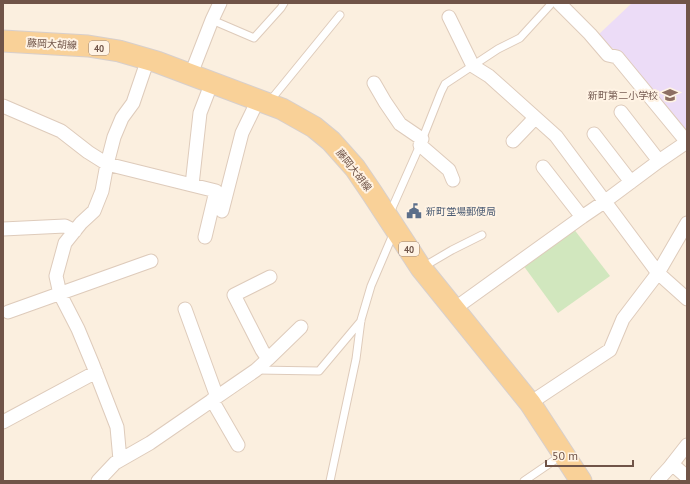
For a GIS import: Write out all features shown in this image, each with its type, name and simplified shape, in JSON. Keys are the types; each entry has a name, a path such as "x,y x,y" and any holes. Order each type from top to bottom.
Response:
{"main road":[{"name":"藤岡大胡線","path":"3,42 88,46 119,51 148,59 191,74 282,109 314,127 331,141 355,168 421,268 530,403 581,481"}],"street":[{"path":"191,74 220,3"},
{"path":"454,310 687,142 617,57 608,55 590,34 559,3"},
{"path":"449,16 473,66 489,76 556,136 658,273 687,298"},
{"path":"120,460 117,428 78,329 60,294 56,276 65,244 81,223 94,211 102,191 114,137 122,118 133,103 148,59"},
{"path":"192,186 200,113 212,82"},
{"path":"374,83 400,124 421,142 449,170 453,180"},
{"path":"222,211 242,133 263,102"},
{"path":"3,106 61,130 88,152 107,164 216,191 205,237"},
{"path":"621,112 659,161"},
{"path":"513,142 535,118"},
{"path":"594,134 631,182"},
{"path":"543,167 582,217"},
{"path":"530,403 610,350 623,319 658,273 687,223"},
{"path":"3,229 66,226 75,231"},
{"path":"8,312 151,261"},
{"path":"268,359 234,295 270,277"},
{"path":"185,309 215,399 238,445"},
{"path":"98,481 115,463 150,443 256,370 301,326"},
{"path":"3,422 96,372"},
{"path":"657,481 687,445"},
{"path":"672,464 687,477"}],"lane":[{"path":"212,20 254,38 284,3"},
{"path":"330,481 356,359 361,320 392,223 421,142 446,84 498,49 520,38 552,3"},
{"path":"263,102 340,15"},
{"path":"421,268 482,235"},
{"path":"256,370 320,371 361,320"},
{"path":"524,481 564,454"}],"shaded area":[{"name":"新町第二小学校","path":"632,3 687,3 687,137 619,52 602,42 597,36"}],"green space":[{"path":"573,228 610,276 558,313 523,265"}],"place":[{"name":"新町第二小学校","path":"670,95"},
{"name":"新町堂場郵便局","path":"414,211"}]}
